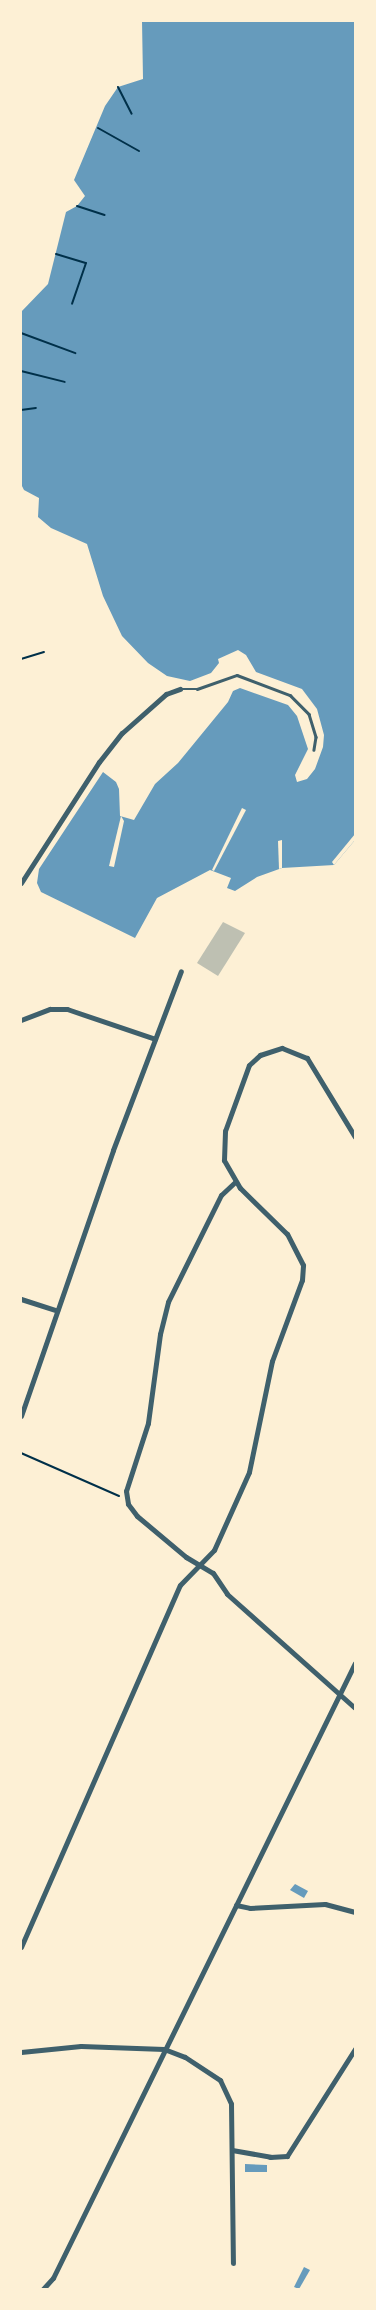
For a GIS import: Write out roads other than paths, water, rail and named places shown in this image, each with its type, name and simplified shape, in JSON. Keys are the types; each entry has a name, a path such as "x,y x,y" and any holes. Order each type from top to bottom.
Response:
{"street":[{"path":"21,883 99,762 122,733 166,694 180,689"},
{"path":"21,1416 57,1311 181,971"},
{"path":"21,1020 50,1009 67,1009 155,1039"},
{"path":"21,1947 180,1585 214,1550 249,1472 272,1361 302,1280 303,1264 287,1234 235,1182 224,1160 225,1131 249,1066 271,1050 294,1050 306,1058 355,1137"},
{"path":"235,1182 221,1196 168,1302 160,1334 148,1423 126,1490 128,1504 137,1516 199,1565 213,1573 227,1594 355,1708"},
{"path":"21,1299 57,1311"},
{"path":"43,2289 53,2278 164,2048 355,1664"},
{"path":"236,1905 250,1908 325,1904 355,1912"},
{"path":"21,2052 81,2046 164,2048 205,2069 228,2091 232,2150 233,2263"},
{"path":"232,2150 270,2157 287,2156 355,2049"}],"lane":[{"path":"180,689 197,689 237,675 290,695 309,714 316,736 314,750"}],"water":[{"path":"142,21 355,21 355,840 334,865 282,868 257,877 235,891 227,888 231,878 210,870 157,898 135,938 41,892 37,883 39,869 103,772 116,782 119,789 120,816 134,820 155,784 178,763 228,702 233,691 240,688 288,705 297,716 308,749 295,775 297,782 307,779 315,769 323,747 324,735 317,709 302,689 256,672 246,655 238,650 218,659 219,663 211,673 190,681 167,676 148,663 122,636 103,596 87,544 51,528 38,517 39,498 24,490 21,484 21,312 48,284 66,212 77,206 85,196 74,180 105,106 118,87 143,79"},
{"path":"295,1884 308,1891 304,1898 290,1890"},
{"path":"245,2164 267,2165 267,2172 245,2172"},
{"path":"304,2267 310,2270 299,2289 294,2287"}]}
